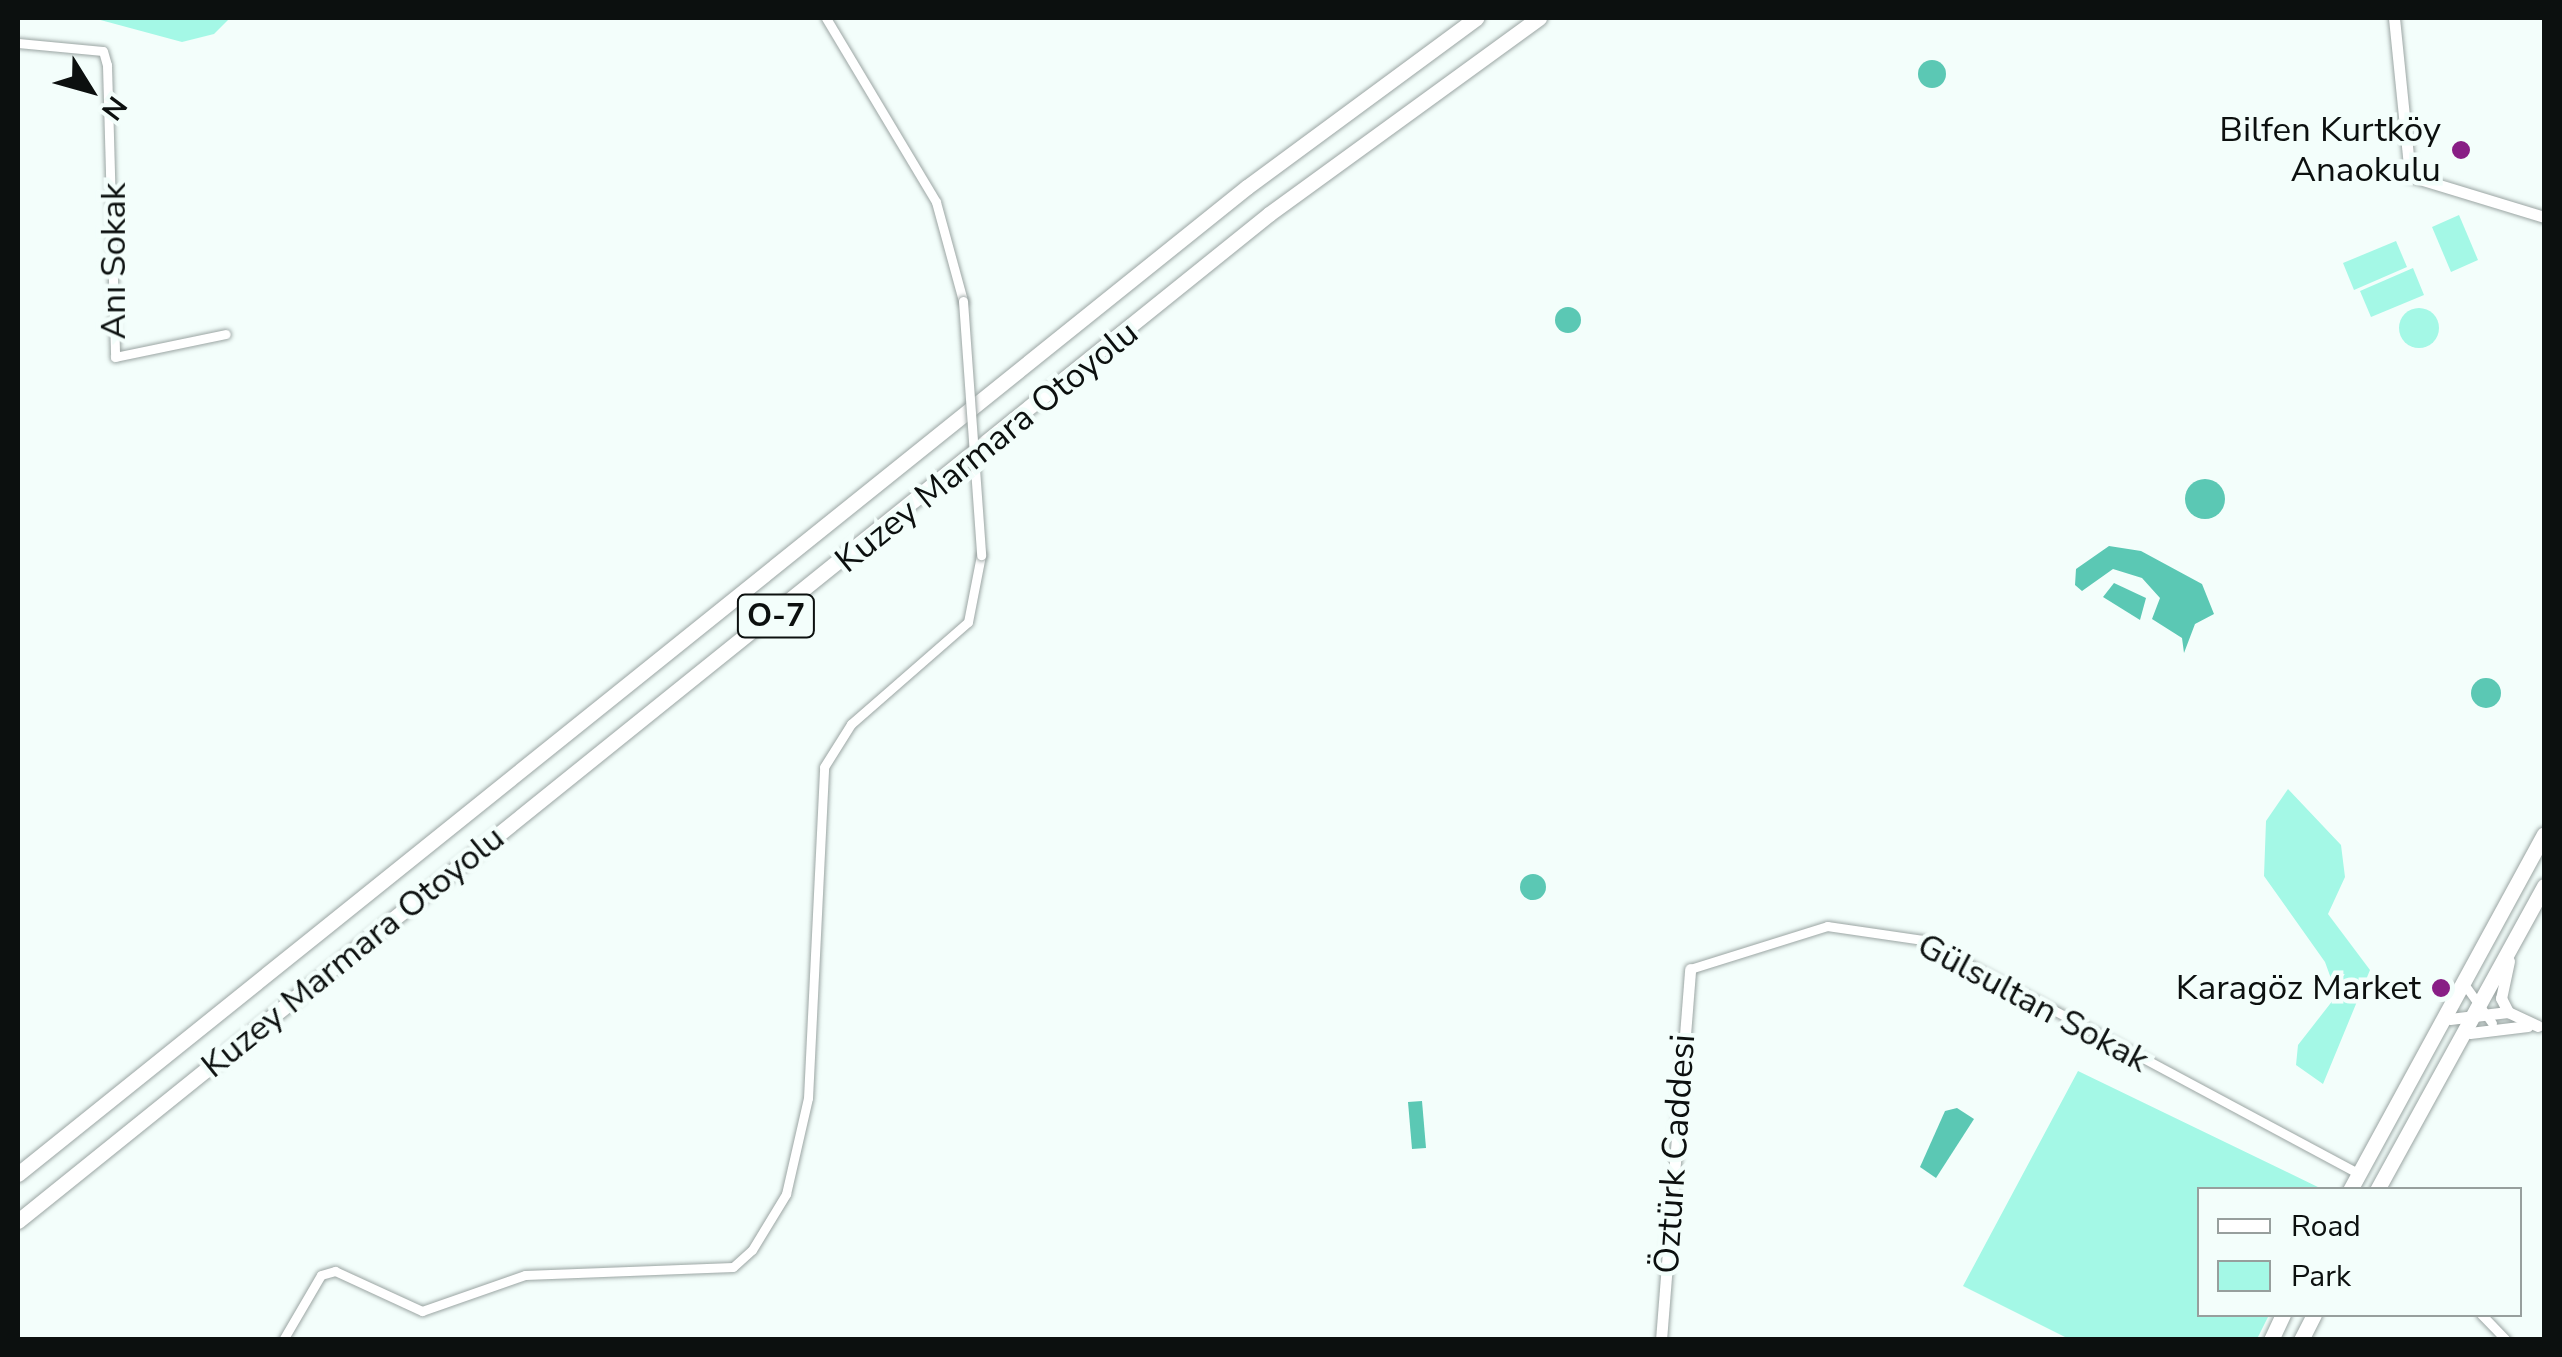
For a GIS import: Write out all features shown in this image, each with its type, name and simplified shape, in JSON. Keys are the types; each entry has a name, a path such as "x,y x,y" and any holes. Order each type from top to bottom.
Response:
{"highway":[{"name":"Kuzey Marmara Otoyolu","path":"18,1174 1246,186 1476,18"},
{"name":"Kuzey Marmara Otoyolu","path":"18,1222 1269,214 1539,18"},
{"path":"2352,1187 2467,988 2544,834"},
{"path":"2380,1187 2484,1015 2544,886"},
{"path":"2301,1340 2312,1317"}],"street":[{"path":"282,1340 321,1275 335,1271 422,1310 526,1276 733,1266 752,1250 786,1194 804,1128 824,768 851,724 968,622 981,555 963,301 936,202 826,18"},
{"path":"2394,18 2410,176 2544,217"},
{"name":"Anı Sokak","path":"18,43 103,51 118,214 112,352 122,359 226,334"},
{"path":"2514,897 2537,903"},
{"name":"Gülsultan Sokak","path":"1690,969 1828,926 1923,940 2358,1174"},
{"path":"2508,1012 2501,998 2509,961"},
{"name":"Öztürk Caddesi","path":"1661,1340 1690,969"},
{"path":"2467,988 2484,1015 2541,1026"},
{"path":"2450,1019 2508,1012 2541,1026"},
{"path":"2484,1317 2506,1340"}],"green space":[{"path":"93,18 230,18 214,34 182,42"},
{"path":"2459,215 2478,260 2451,272 2432,227"},
{"path":"2396,241 2407,267 2354,290 2343,263"},
{"path":"2413,268 2424,295 2371,317 2360,291"},
{"path":"2419,308 2433,314 2439,328 2433,342 2419,348 2405,342 2399,328 2405,314"},
{"path":"2288,789 2341,845 2345,877 2328,914 2370,970 2323,1084 2296,1065 2298,1045 2337,995 2325,962 2264,876 2266,821"},
{"path":"2078,1071 2318,1187 2197,1187 2197,1317 2268,1317 2257,1339 2069,1339 1963,1286"}],"shaded area":[{"path":"1932,60 1942,64 1946,74 1942,84 1932,88 1922,84 1918,74 1922,64"},
{"path":"1568,307 1577,311 1581,320 1577,329 1568,333 1559,329 1555,320 1559,311"},
{"path":"2205,479 2219,485 2225,499 2219,513 2205,519 2191,513 2185,499 2191,485"},
{"path":"2109,546 2141,551 2202,584 2214,614 2195,624 2184,653 2182,638 2152,619 2160,598 2142,578 2113,569 2082,591 2075,585 2076,569"},
{"path":"2114,583 2146,598 2140,620 2103,597"},
{"path":"2486,678 2496,683 2501,693 2496,703 2486,708 2476,703 2471,693 2476,683"},
{"path":"1533,874 1542,878 1546,887 1542,896 1533,900 1524,896 1520,887 1524,878"},
{"path":"1422,1101 1426,1148 1412,1149 1408,1102"},
{"path":"1957,1108 1974,1119 1936,1178 1920,1167 1945,1111"}],"place":[{"name":"Bilfen Kurtköy Anaokulu","path":"2461,150"},
{"name":"Karagöz Market","path":"2441,988"}]}
